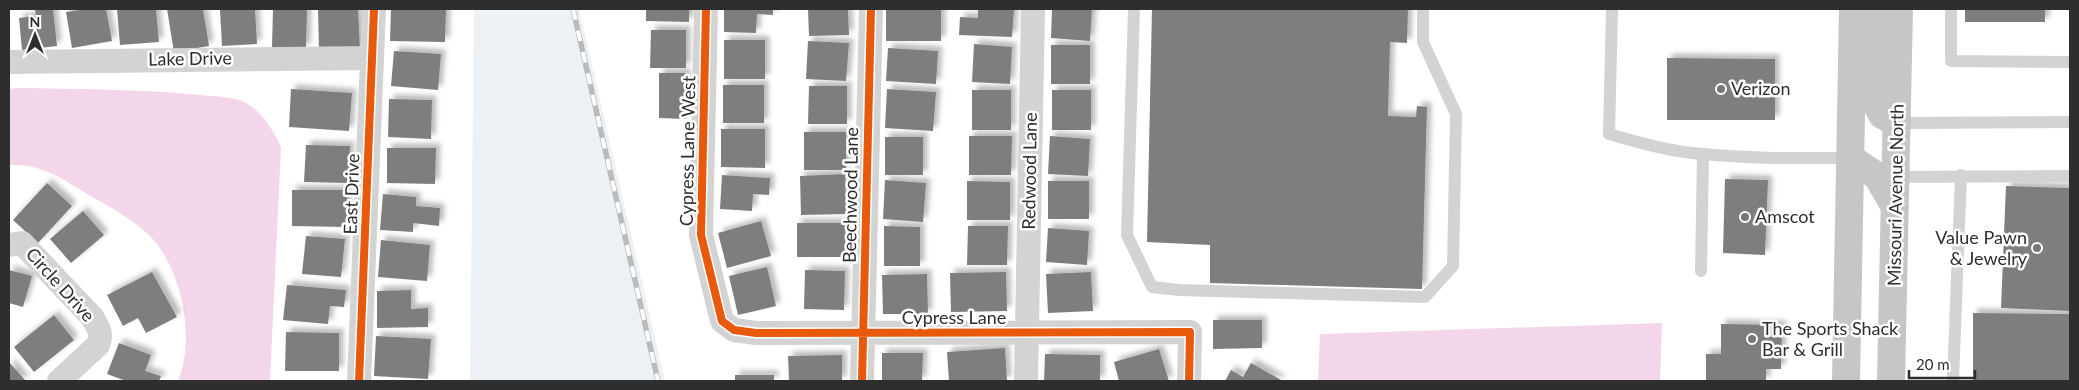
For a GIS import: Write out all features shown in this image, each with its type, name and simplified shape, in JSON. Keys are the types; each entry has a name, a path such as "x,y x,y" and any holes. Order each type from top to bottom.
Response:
{"main road":[{"path":"1846,381 1853,9"},
{"path":"1874,9 1874,99 1882,115 1897,123"},
{"name":"Missouri Avenue North","path":"1892,381 1899,9"},
{"path":"1850,158 1877,176 1895,207"}],"street":[{"name":"East Drive","path":"359,381 374,9"},
{"name":"Cypress Lane West","path":"706,9 701,235 722,321"},
{"name":"Beechwood Lane","path":"862,381 871,9"},
{"name":"Redwood Lane","path":"1026,381 1033,9"},
{"name":"Lake Drive","path":"9,62 372,58"},
{"name":"Circle Drive","path":"9,245 22,244 92,317 99,329 101,338 98,345 59,381"},
{"name":"Cypress Lane","path":"722,321 734,330 756,333 1190,332 1189,381"}],"lane":[{"path":"1134,9 1127,235 1152,287 1178,290 1425,297 1453,266 1456,114 1423,42 1423,9"},
{"path":"1612,9 1610,134 1677,150 1703,154 1783,158 1850,158"},
{"path":"1951,9 1951,61 2070,62"},
{"path":"1897,123 2070,122"},
{"path":"1701,271 1703,154"},
{"path":"1896,177 1961,175 2070,176"},
{"path":"1953,381 1961,175"}],"shaded area":[{"path":"474,9 579,9 665,381 470,381"},
{"path":"9,89 132,90 224,97 246,103 262,117 271,128 281,147 270,381 178,381 186,345 185,325 183,304 170,266 149,235 120,213 51,173 32,167 9,165"},
{"path":"1662,323 1660,381 1318,381 1320,334"}],"building":[{"path":"35,9 53,9 57,46 22,50 19,18 36,16"},
{"path":"106,9 112,41 72,48 66,12"},
{"path":"117,9 156,9 159,42 120,45"},
{"path":"167,9 203,9 209,46 174,52"},
{"path":"255,9 257,44 222,46 220,10"},
{"path":"273,9 307,9 306,48 272,47"},
{"path":"318,9 358,9 360,50 319,51"},
{"path":"391,9 446,9 445,42 390,41"},
{"path":"646,9 689,9 689,22 646,21"},
{"path":"724,9 773,9 773,15 757,14 756,33 724,32"},
{"path":"808,9 848,9 849,35 809,36"},
{"path":"886,9 941,9 941,41 886,41"},
{"path":"978,9 1014,9 1012,37 959,35 960,17 978,18"},
{"path":"1052,9 1092,9 1090,41 1051,38"},
{"path":"1152,9 1408,9 1407,43 1390,42 1388,116 1416,117 1417,106 1427,107 1422,289 1210,283 1210,245 1147,242"},
{"path":"1965,9 2045,9 2045,22 1965,22"},
{"path":"651,30 686,30 686,68 650,68"},
{"path":"724,40 765,40 765,79 724,79"},
{"path":"808,41 849,43 846,81 806,79"},
{"path":"974,44 1012,47 1010,84 972,82"},
{"path":"1051,45 1090,45 1090,84 1051,84"},
{"path":"888,48 938,51 936,84 886,81"},
{"path":"394,51 441,54 438,90 391,86"},
{"name":"Verizon","path":"1667,58 1775,59 1775,120 1667,120"},
{"path":"659,73 686,73 686,119 659,118"},
{"path":"723,85 764,85 764,123 723,123"},
{"path":"809,86 847,86 847,124 808,124"},
{"path":"291,89 352,93 349,131 289,127"},
{"path":"887,89 936,92 933,131 885,128"},
{"path":"972,90 1011,90 1011,130 972,130"},
{"path":"1052,90 1091,90 1091,130 1052,130"},
{"path":"389,99 432,100 431,139 388,137"},
{"path":"721,129 765,129 765,168 721,167"},
{"path":"804,132 846,132 846,170 804,170"},
{"path":"969,136 1012,136 1011,175 969,175"},
{"path":"1050,136 1090,139 1088,176 1048,174"},
{"path":"885,137 923,137 923,175 885,175"},
{"path":"306,145 350,146 348,183 304,182"},
{"path":"387,148 436,148 435,184 387,183"},
{"path":"845,174 846,214 801,215 800,176"},
{"path":"722,175 770,178 769,195 753,194 752,211 720,209"},
{"name":"Amscot","path":"1725,179 1768,180 1765,255 1723,253"},
{"path":"885,180 926,183 923,222 883,219"},
{"path":"967,181 1010,182 1010,220 967,220"},
{"path":"1048,181 1089,181 1089,219 1048,219"},
{"path":"47,183 72,206 38,243 13,220"},
{"name":"Value Pawn & Jewelry","path":"2006,186 2070,188 2070,311 2001,308"},
{"path":"292,190 347,190 347,227 292,226"},
{"path":"383,194 416,197 416,206 440,208 439,226 413,223 413,232 380,230"},
{"path":"83,211 104,235 71,263 50,239"},
{"path":"761,221 771,256 727,268 718,233"},
{"path":"797,223 845,223 845,257 797,257"},
{"path":"884,226 920,227 920,266 884,266"},
{"path":"968,226 1008,226 1007,265 967,265"},
{"path":"1048,228 1089,231 1087,265 1046,262"},
{"path":"306,236 345,239 341,277 302,274"},
{"path":"381,240 430,245 427,281 378,277"},
{"path":"767,267 776,306 738,315 729,276"},
{"path":"9,270 32,276 23,307 9,303"},
{"path":"805,270 845,271 844,310 804,309"},
{"path":"152,272 177,317 146,333 138,318 123,326 107,295"},
{"path":"1006,272 1007,311 951,312 950,273"},
{"path":"1091,272 1093,311 1048,313 1046,274"},
{"path":"927,274 928,314 883,314 882,275"},
{"path":"287,285 346,290 344,307 330,306 328,324 283,320"},
{"path":"411,290 411,309 428,308 428,327 377,328 377,291"},
{"path":"1973,313 2070,314 2070,381 1973,380"},
{"path":"54,315 74,340 34,372 14,347"},
{"path":"1213,320 1262,320 1262,348 1213,349"},
{"name":"The Sports Shack Bar & Grill","path":"1721,324 1782,325 1781,369 1766,369 1766,381 1706,381 1706,354 1721,354"},
{"path":"286,332 339,333 339,371 285,371"},
{"path":"376,336 431,339 428,379 374,376"},
{"path":"119,343 151,355 145,371 161,376 159,381 126,381 107,374"},
{"path":"1005,348 1007,381 949,381 947,352"},
{"path":"1159,349 1169,381 1119,381 1114,362"},
{"path":"882,353 923,353 922,381 882,381"},
{"path":"1045,354 1100,355 1100,381 1044,381"},
{"path":"842,355 842,381 789,381 788,356"},
{"path":"9,362 26,381 9,381"},
{"path":"1251,363 1283,381 1225,381 1231,370 1243,377"},
{"path":"735,375 774,375 774,381 735,381"}],"railway":[{"path":"573,9 658,381"}],"cycle path":[{"path":"359,381 374,9"},
{"path":"706,9 701,235 722,321 734,330 756,333 1190,332 1189,381"},
{"path":"862,381 871,9"}],"place":[{"name":"Verizon","path":"1721,89"},
{"name":"Amscot","path":"1745,217"},
{"name":"Value Pawn & Jewelry","path":"2037,248"},
{"name":"The Sports Shack Bar & Grill","path":"1752,339"}]}
